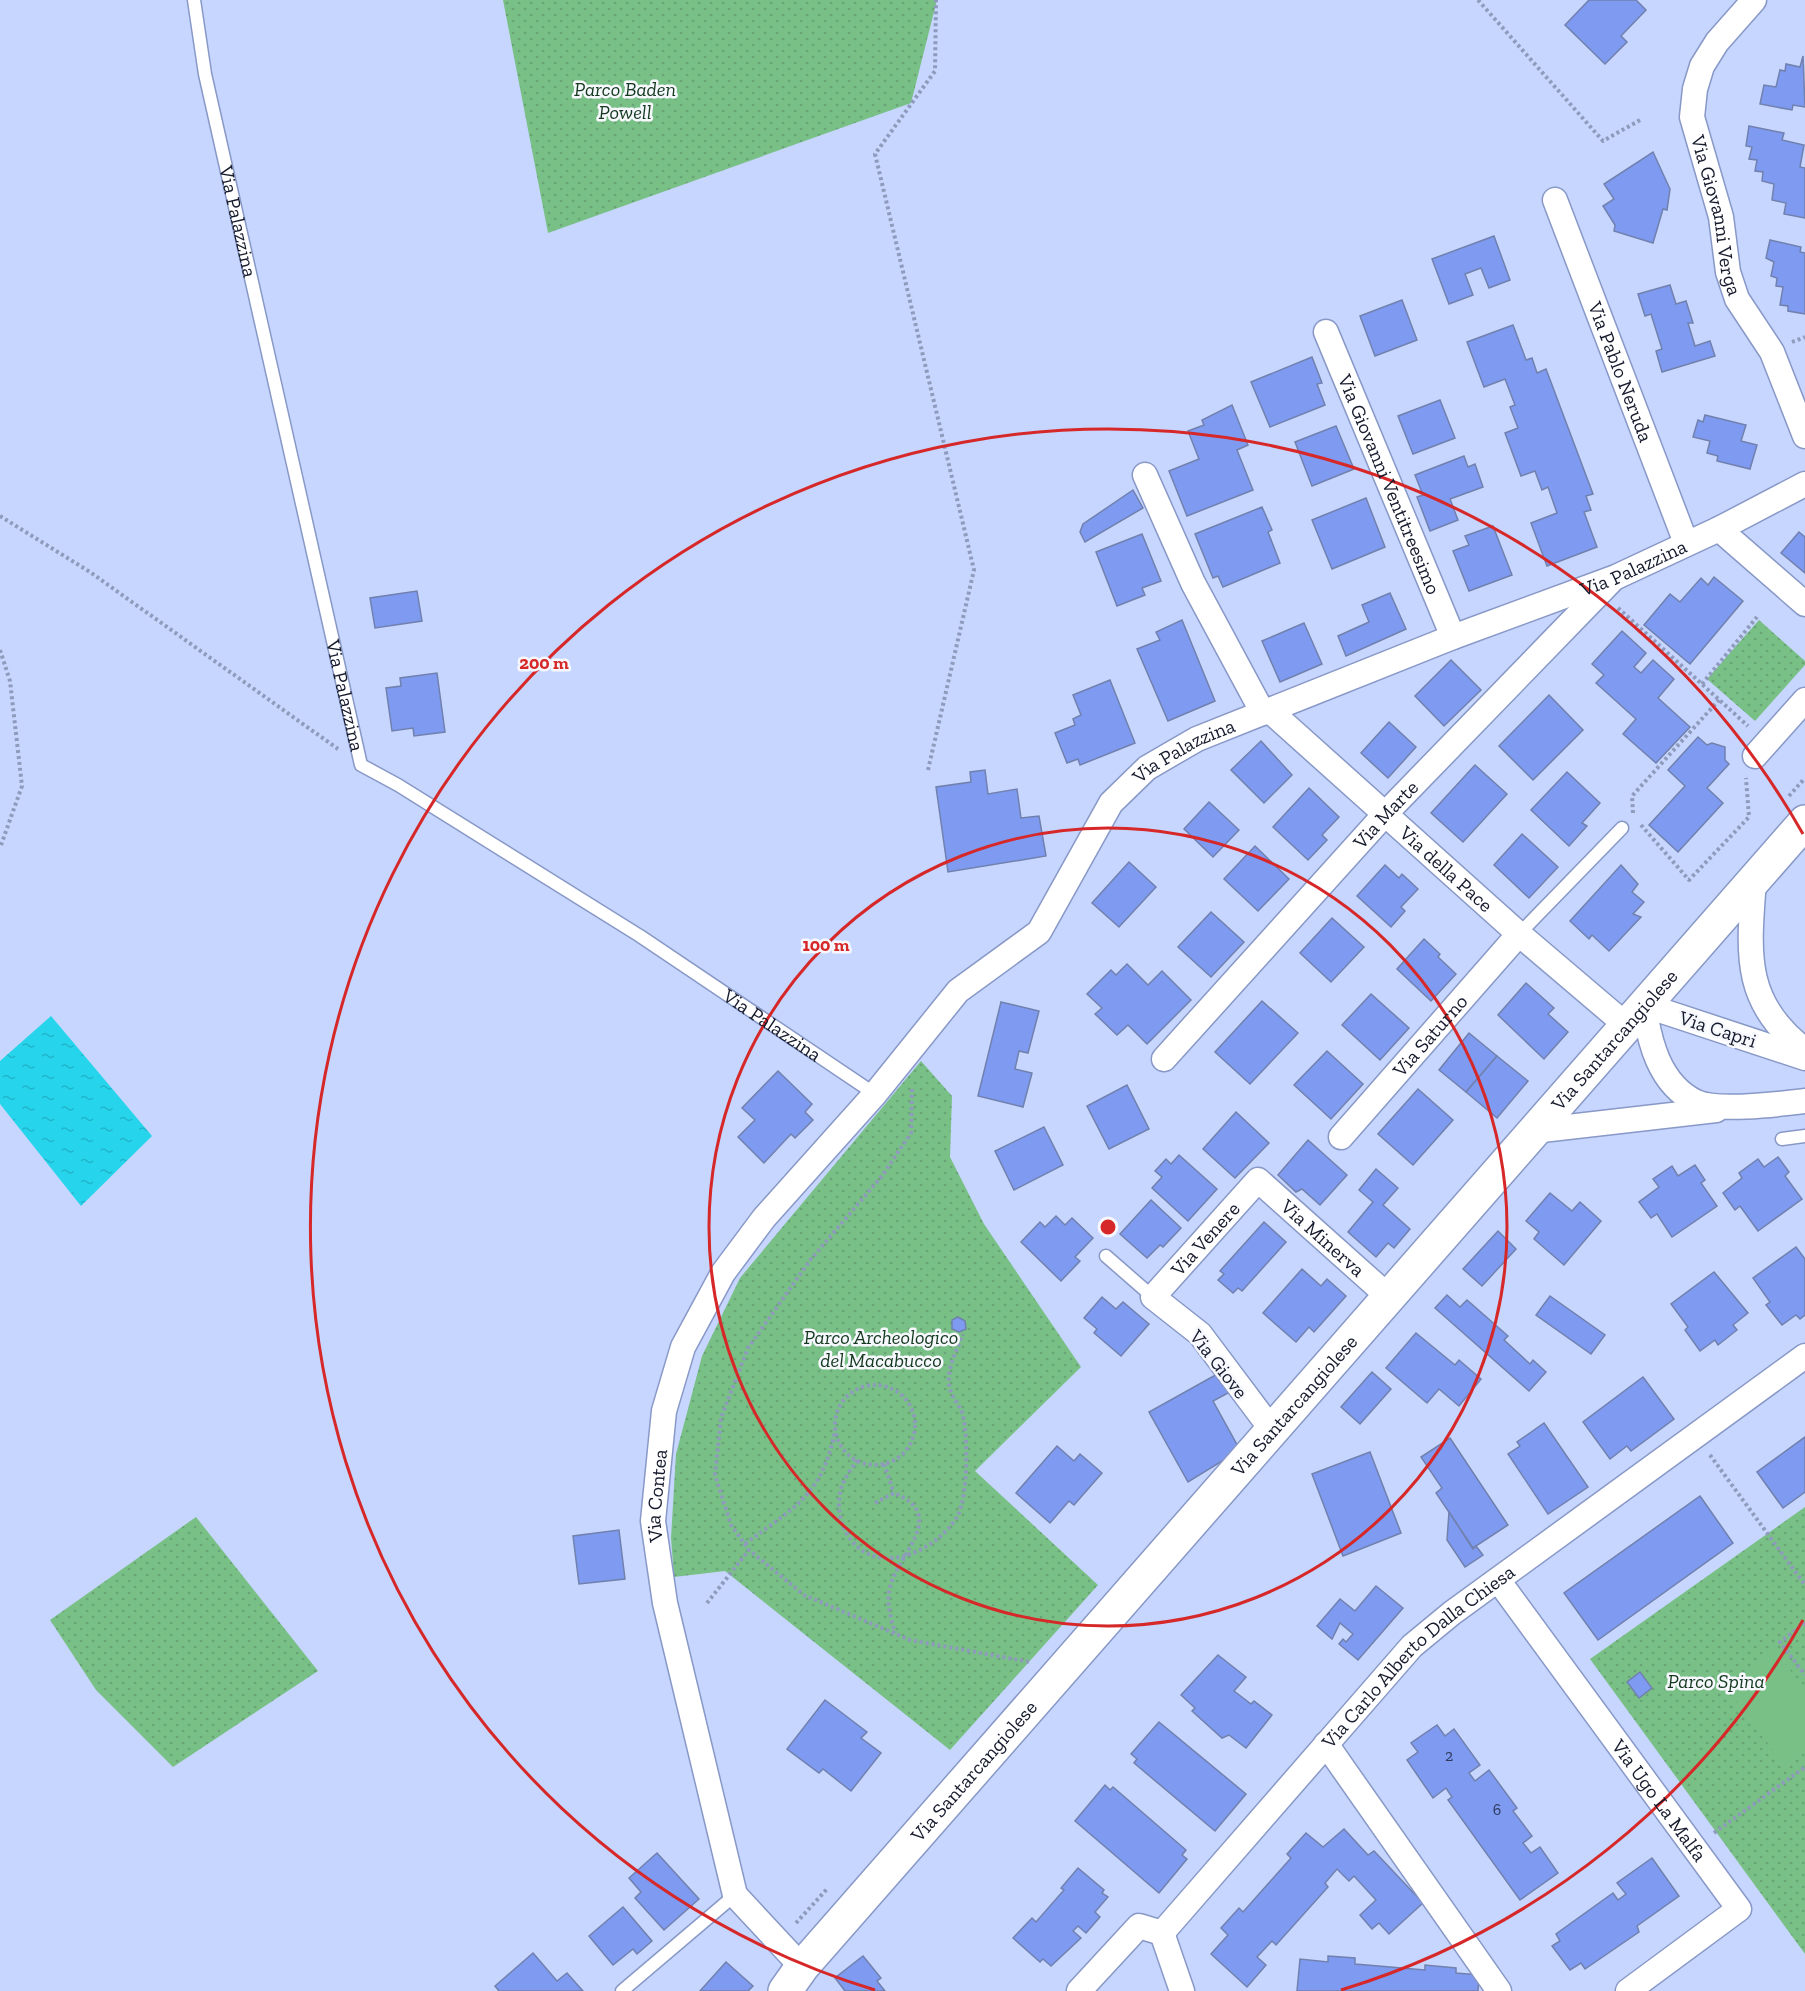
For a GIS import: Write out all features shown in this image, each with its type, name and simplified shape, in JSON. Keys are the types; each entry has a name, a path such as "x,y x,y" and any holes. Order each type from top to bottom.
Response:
{"main road":[{"name":"Via Santarcangiolese","path":"793,1979 1805,822"}],"street":[{"name":"Via Giovanni Verga","path":"1754,0 1717,42 1702,66 1695,89 1692,117 1721,217 1728,272 1737,299 1773,352 1805,436"},
{"name":"Via Pablo Neruda","path":"1555,200 1686,543"},
{"name":"Via Giovanni Ventitreesimo","path":"1326,332 1453,637"},
{"path":"1146,475 1193,583 1266,711"},
{"name":"Via Palazzina","path":"875,1094 958,991 1039,932 1111,803 1140,775 1197,739 1453,637 1616,577 1719,529 1805,484"},
{"path":"1719,529 1805,604"},
{"name":"Via Marte","path":"1164,1059 1386,813 1616,577"},
{"path":"1750,763 1805,700"},
{"name":"Via della Pace","path":"1266,711 1386,813 1520,934 1635,1015"},
{"name":"Via Capri","path":"1754,880 1749,944 1751,972 1762,1000 1773,1017 1792,1040 1805,1050"},
{"name":"Via Saturno","path":"1341,1137 1520,934"},
{"name":"Via Capri","path":"1635,1015 1805,1058"},
{"name":"Via Capri","path":"1635,1015 1648,1035 1665,1074 1696,1102 1738,1107"},
{"name":"Via Contea","path":"793,1979 735,1895 665,1603 653,1521 664,1412 683,1347 723,1273 764,1218 875,1094"},
{"name":"Via Capri","path":"1533,1131 1805,1101"},
{"name":"Via Minerva","path":"1258,1180 1389,1297"},
{"name":"Via Venere","path":"1153,1297 1258,1180"},
{"name":"Via Giove","path":"1153,1297 1200,1334 1272,1430"},
{"name":"Via Carlo Alberto Dalla Chiesa","path":"1162,1933 1412,1646 1695,1434 1805,1356"},
{"name":"Via Ugo La Malfa","path":"1498,1580 1739,1909 1628,1991"},
{"path":"1326,1744 1499,1991"},
{"path":"1079,1991 1139,1926 1162,1933 1182,1991"}],"lane":[{"name":"Via Palazzina","path":"194,0 205,74 361,765 398,785 640,936 875,1094"},
{"path":"1520,934 1622,828"},
{"path":"1782,1139 1805,1136"},
{"name":"Via Giove","path":"1106,1256 1153,1297"},
{"path":"622,1991 735,1895"}],"path":[{"path":"928,770 974,570 875,154 935,71 936,0"},
{"path":"1478,0 1603,141 1640,120"},
{"path":"0,516 90,572 361,765"},
{"path":"1615,606 1750,728"},
{"path":"1702,684 1757,617"},
{"path":"0,650 10,681 22,786 0,848"},
{"path":"1719,700 1632,796 1633,816 1689,880 1749,818 1750,763"},
{"path":"1622,828 1633,816"},
{"path":"905,1056 914,1095 911,1133 882,1176 811,1259 748,1348 721,1418 715,1475 731,1525 749,1550 804,1595 910,1640 1034,1663"},
{"path":"857,1460 840,1491 840,1521 849,1540 858,1548 875,1556 886,1558 905,1556 928,1545 951,1526 959,1514 964,1493 964,1429 963,1414 951,1393 950,1364 963,1334"},
{"path":"745,1544 807,1498 829,1462 835,1418 840,1405 859,1388 872,1384 898,1392 908,1401 915,1426 906,1450 896,1459 884,1464 871,1465 857,1460 839,1444 835,1431"},
{"path":"1695,1434 1805,1585"},
{"path":"884,1464 894,1493 904,1497 914,1507 921,1524 890,1588 888,1608 895,1634"},
{"path":"875,1503 894,1493"},
{"path":"707,1603 749,1550"},
{"path":"1805,1623 1780,1642 1805,1675"},
{"path":"1694,1848 1805,1767"}],"green space":[{"name":"Parco Baden Powell","path":"503,0 937,0 911,103 548,233"},
{"path":"1759,620 1805,661 1805,665 1755,721 1707,679"},
{"name":"Parco Archeologico del Macabucco","path":"921,1061 952,1096 950,1157 984,1224 1081,1367 975,1471 1098,1585 950,1750 725,1571 674,1577 671,1538 676,1454 702,1356 740,1278"},
{"name":"Parco Spina","path":"1805,1507 1805,1954 1590,1659"},
{"path":"196,1517 318,1671 173,1767 96,1690 50,1620"},
{"path":"1775,1650 1805,1690 1805,1750 1784,1765 1725,1686"}],"water":[{"path":"51,1016 152,1136 81,1206 0,1104 0,1061"}],"building":[{"path":"1589,0 1636,0 1646,10 1621,36 1627,42 1605,64 1565,25"},
{"path":"1803,56 1805,107 1793,105 1792,110 1760,104 1764,85 1776,87 1780,70 1785,71 1786,64 1800,67"},
{"path":"1749,126 1784,133 1782,140 1804,145 1800,167 1805,168 1805,218 1784,214 1786,203 1772,200 1774,184 1762,181 1763,172 1755,171 1757,160 1749,159 1752,147 1746,146"},
{"path":"1653,152 1670,189 1667,210 1663,209 1653,243 1614,231 1615,225 1603,206 1614,199 1604,184"},
{"path":"1494,236 1510,280 1489,288 1481,268 1465,274 1473,295 1449,304 1432,259"},
{"path":"1770,240 1801,247 1800,252 1805,253 1805,314 1788,311 1788,306 1780,305 1783,287 1776,286 1777,278 1771,276 1774,262 1766,258"},
{"path":"1670,285 1676,304 1686,301 1693,323 1688,323 1695,346 1710,341 1715,356 1662,372 1656,351 1662,349 1651,314 1645,316 1638,294"},
{"path":"1402,300 1417,340 1375,356 1360,316"},
{"path":"1513,325 1526,360 1532,358 1537,373 1546,369 1593,494 1586,496 1591,510 1584,512 1597,547 1547,566 1531,523 1557,513 1548,487 1542,490 1535,471 1521,476 1505,433 1518,428 1510,407 1515,405 1505,379 1484,387 1467,342"},
{"path":"1312,357 1322,383 1317,384 1325,405 1270,427 1251,382"},
{"path":"1440,400 1455,438 1413,454 1398,416"},
{"path":"1232,405 1248,445 1237,450 1253,490 1187,516 1169,471 1199,459 1188,431 1204,425 1202,420"},
{"path":"1705,415 1746,425 1741,441 1757,445 1750,469 1717,461 1718,456 1707,453 1710,441 1693,437 1698,420 1703,422"},
{"path":"1336,426 1354,469 1312,486 1295,442"},
{"path":"1464,456 1468,467 1475,464 1483,487 1450,499 1458,520 1430,531 1417,497 1423,495 1415,475"},
{"path":"1133,490 1143,508 1085,542 1080,532 1083,524"},
{"path":"1366,498 1385,547 1332,569 1312,520"},
{"path":"1262,507 1272,530 1268,532 1280,563 1223,587 1218,576 1213,578 1195,534"},
{"path":"1493,526 1512,575 1469,591 1453,551 1469,545 1465,536"},
{"path":"1799,532 1805,537 1805,573 1781,553"},
{"path":"1142,534 1161,581 1142,588 1145,595 1117,606 1096,552"},
{"path":"1714,577 1743,601 1690,664 1644,625 1670,594 1680,602 1701,578 1708,585"},
{"path":"417,591 422,621 375,628 370,598"},
{"path":"1390,593 1406,629 1346,656 1338,636 1369,622 1362,605"},
{"path":"1182,620 1215,701 1168,721 1137,649 1160,640 1156,632"},
{"path":"1304,623 1322,664 1280,682 1262,641"},
{"path":"1622,631 1646,653 1634,667 1641,673 1653,660 1674,679 1658,698 1690,727 1656,763 1623,734 1636,719 1596,683 1604,675 1592,664"},
{"path":"1451,660 1481,690 1444,726 1415,696"},
{"path":"437,673 445,732 414,736 413,728 392,731 386,688 401,686 400,678"},
{"path":"1110,680 1135,743 1080,765 1078,759 1067,763 1055,733 1075,725 1073,719 1081,715 1073,695"},
{"path":"1549,695 1583,730 1533,780 1499,746"},
{"path":"1389,722 1416,747 1388,778 1361,753"},
{"path":"1698,737 1707,745 1712,743 1725,747 1725,760 1729,764 1707,788 1723,803 1678,852 1649,825 1685,786 1668,770"},
{"path":"1261,741 1292,775 1264,803 1231,770"},
{"path":"1475,765 1507,794 1463,842 1431,813"},
{"path":"985,770 988,794 1017,789 1021,818 1039,816 1046,856 948,872 936,787 971,782 970,772"},
{"path":"1567,772 1600,803 1582,823 1587,826 1569,846 1531,810"},
{"path":"1309,788 1339,817 1322,835 1327,840 1308,860 1273,827"},
{"path":"1209,802 1239,830 1213,857 1184,829"},
{"path":"1522,834 1558,867 1529,898 1494,865"},
{"path":"1255,846 1289,879 1258,911 1224,879"},
{"path":"1129,862 1156,887 1119,927 1092,903"},
{"path":"1385,865 1399,878 1402,874 1418,889 1401,907 1405,911 1391,927 1357,896"},
{"path":"1621,865 1638,884 1632,892 1644,902 1633,914 1641,917 1609,951 1592,935 1589,939 1570,921"},
{"path":"1211,912 1244,942 1211,977 1178,947"},
{"path":"1332,918 1364,947 1331,982 1300,953"},
{"path":"1424,939 1440,954 1438,957 1456,974 1431,1001 1397,969"},
{"path":"1127,964 1148,985 1162,971 1191,1000 1147,1044 1128,1025 1117,1035 1095,1014 1102,1008 1087,994 1111,970 1116,975"},
{"path":"1526,983 1554,1008 1548,1014 1568,1032 1544,1059 1498,1015"},
{"path":"1371,994 1409,1028 1380,1060 1342,1025"},
{"path":"1262,1001 1298,1033 1250,1084 1215,1052"},
{"path":"1001,1002 1039,1011 1028,1053 1019,1051 1015,1069 1032,1073 1023,1107 978,1096"},
{"path":"1469,1033 1497,1056 1466,1092 1439,1070"},
{"path":"1327,1051 1363,1084 1331,1119 1294,1085"},
{"path":"1497,1056 1528,1081 1497,1118 1466,1092"},
{"path":"778,1071 812,1104 805,1112 813,1120 795,1138 791,1134 764,1163 738,1137 755,1120 742,1108"},
{"path":"1127,1085 1149,1129 1109,1149 1087,1106"},
{"path":"1418,1089 1453,1120 1413,1165 1378,1134"},
{"path":"1236,1112 1269,1143 1235,1178 1203,1149"},
{"path":"1044,1127 1063,1165 1014,1190 995,1151"},
{"path":"1308,1140 1347,1175 1320,1205 1302,1189 1296,1192 1278,1175"},
{"path":"1179,1155 1217,1189 1188,1221 1152,1188 1162,1177 1155,1171 1166,1159 1171,1164"},
{"path":"1778,1157 1789,1172 1785,1176 1802,1199 1758,1231 1740,1206 1735,1210 1723,1193 1742,1178 1739,1173 1758,1159 1764,1167"},
{"path":"1695,1165 1705,1180 1701,1183 1717,1206 1672,1237 1657,1214 1651,1218 1639,1202 1659,1187 1653,1179 1672,1166 1678,1176"},
{"path":"1376,1169 1398,1188 1383,1205 1410,1229 1394,1248 1388,1243 1376,1257 1348,1232 1373,1202 1359,1190"},
{"path":"1550,1193 1572,1211 1580,1202 1601,1221 1564,1265 1534,1239 1539,1232 1526,1221"},
{"path":"1151,1200 1181,1228 1163,1247 1160,1245 1147,1258 1120,1234"},
{"path":"1056,1216 1065,1225 1072,1218 1093,1238 1075,1257 1080,1261 1061,1281 1021,1242 1040,1222 1045,1227"},
{"path":"1264,1222 1286,1242 1242,1291 1238,1288 1233,1293 1218,1280 1224,1274 1220,1271"},
{"path":"1498,1231 1516,1249 1482,1286 1463,1269"},
{"path":"1796,1247 1805,1259 1805,1315 1800,1319 1796,1315 1782,1325 1766,1305 1770,1302 1753,1278"},
{"path":"1302,1269 1321,1286 1327,1279 1346,1296 1314,1332 1309,1327 1296,1342 1263,1313"},
{"path":"1714,1272 1748,1313 1733,1325 1737,1330 1718,1345 1715,1340 1700,1351 1685,1330 1688,1327 1671,1304"},
{"path":"1447,1295 1460,1307 1467,1300 1508,1336 1504,1340 1530,1364 1533,1360 1546,1372 1529,1391 1435,1308"},
{"path":"1550,1296 1605,1335 1591,1354 1536,1315"},
{"path":"1102,1297 1116,1309 1123,1302 1149,1324 1121,1356 1094,1333 1097,1329 1084,1318"},
{"path":"958,1317 965,1321 966,1329 959,1332 952,1329 952,1320"},
{"path":"1416,1333 1455,1365 1459,1360 1481,1379 1459,1406 1439,1389 1427,1403 1386,1368"},
{"path":"1372,1372 1391,1389 1360,1424 1341,1407"},
{"path":"1219,1373 1230,1392 1213,1401 1240,1450 1188,1482 1149,1412"},
{"path":"1643,1377 1674,1419 1631,1451 1627,1446 1610,1459 1583,1422"},
{"path":"1544,1423 1588,1487 1548,1514 1508,1454 1520,1446 1517,1442"},
{"path":"1805,1437 1805,1492 1783,1508 1757,1472"},
{"path":"1450,1438 1508,1525 1473,1548 1436,1493 1442,1488 1421,1457"},
{"path":"1057,1446 1074,1461 1080,1454 1102,1473 1074,1505 1069,1501 1050,1523 1016,1493"},
{"path":"1370,1452 1401,1533 1343,1556 1312,1474"},
{"path":"1700,1496 1733,1543 1598,1640 1564,1593"},
{"path":"1449,1512 1473,1549 1476,1546 1483,1555 1465,1567 1447,1540"},
{"path":"619,1530 625,1579 579,1584 573,1536"},
{"path":"1376,1586 1403,1608 1358,1660 1339,1644 1343,1639 1346,1642 1353,1634 1340,1623 1332,1639 1317,1626 1340,1599 1355,1611"},
{"path":"1218,1655 1246,1677 1234,1691 1251,1704 1254,1701 1272,1715 1246,1748 1229,1735 1222,1738 1192,1711 1195,1708 1181,1695"},
{"path":"1640,1672 1652,1688 1639,1698 1627,1682"},
{"path":"825,1700 867,1732 861,1738 881,1753 851,1791 823,1769 819,1773 787,1749"},
{"path":"1159,1722 1246,1794 1215,1831 1134,1763 1137,1759 1131,1754"},
{"path":"1437,1725 1445,1736 1454,1729 1480,1765 1469,1773 1475,1781 1489,1770 1517,1808 1513,1811 1532,1836 1523,1843 1531,1853 1540,1847 1558,1873 1520,1900 1448,1800 1452,1797 1446,1788 1433,1798 1407,1760 1418,1752 1411,1743"},
{"path":"1105,1785 1110,1790 1113,1787 1186,1850 1182,1855 1187,1859 1159,1893 1075,1821"},
{"path":"1344,1829 1368,1855 1374,1851 1423,1903 1389,1934 1379,1923 1372,1929 1360,1915 1376,1900 1354,1876 1349,1881 1337,1869 1325,1883 1328,1887 1276,1945 1272,1941 1257,1957 1266,1965 1247,1987 1211,1954 1228,1935 1221,1928 1239,1908 1243,1912 1291,1858 1287,1854 1306,1833 1323,1847"},
{"path":"657,1853 699,1899 664,1930 635,1898 641,1892 629,1878"},
{"path":"1652,1858 1679,1896 1637,1926 1639,1932 1585,1969 1581,1963 1570,1970 1552,1946 1560,1941 1556,1934 1613,1893 1618,1900 1626,1894 1617,1883"},
{"path":"1078,1868 1104,1890 1102,1893 1108,1897 1095,1912 1100,1917 1086,1933 1078,1926 1073,1931 1081,1938 1051,1966 1043,1959 1040,1962 1013,1938 1032,1918 1036,1922 1064,1890 1061,1888"},
{"path":"623,1907 652,1941 637,1954 633,1949 613,1965 589,1936"},
{"path":"533,1953 557,1981 567,1973 583,1991 499,1991 495,1986"},
{"path":"863,1956 881,1978 877,1981 885,1991 845,1991 835,1978"},
{"path":"1328,1956 1355,1958 1355,1964 1425,1970 1425,1965 1456,1968 1456,1973 1479,1975 1478,1991 1297,1991 1300,1959 1328,1962"},
{"path":"726,1962 753,1986 748,1991 700,1991"}]}
